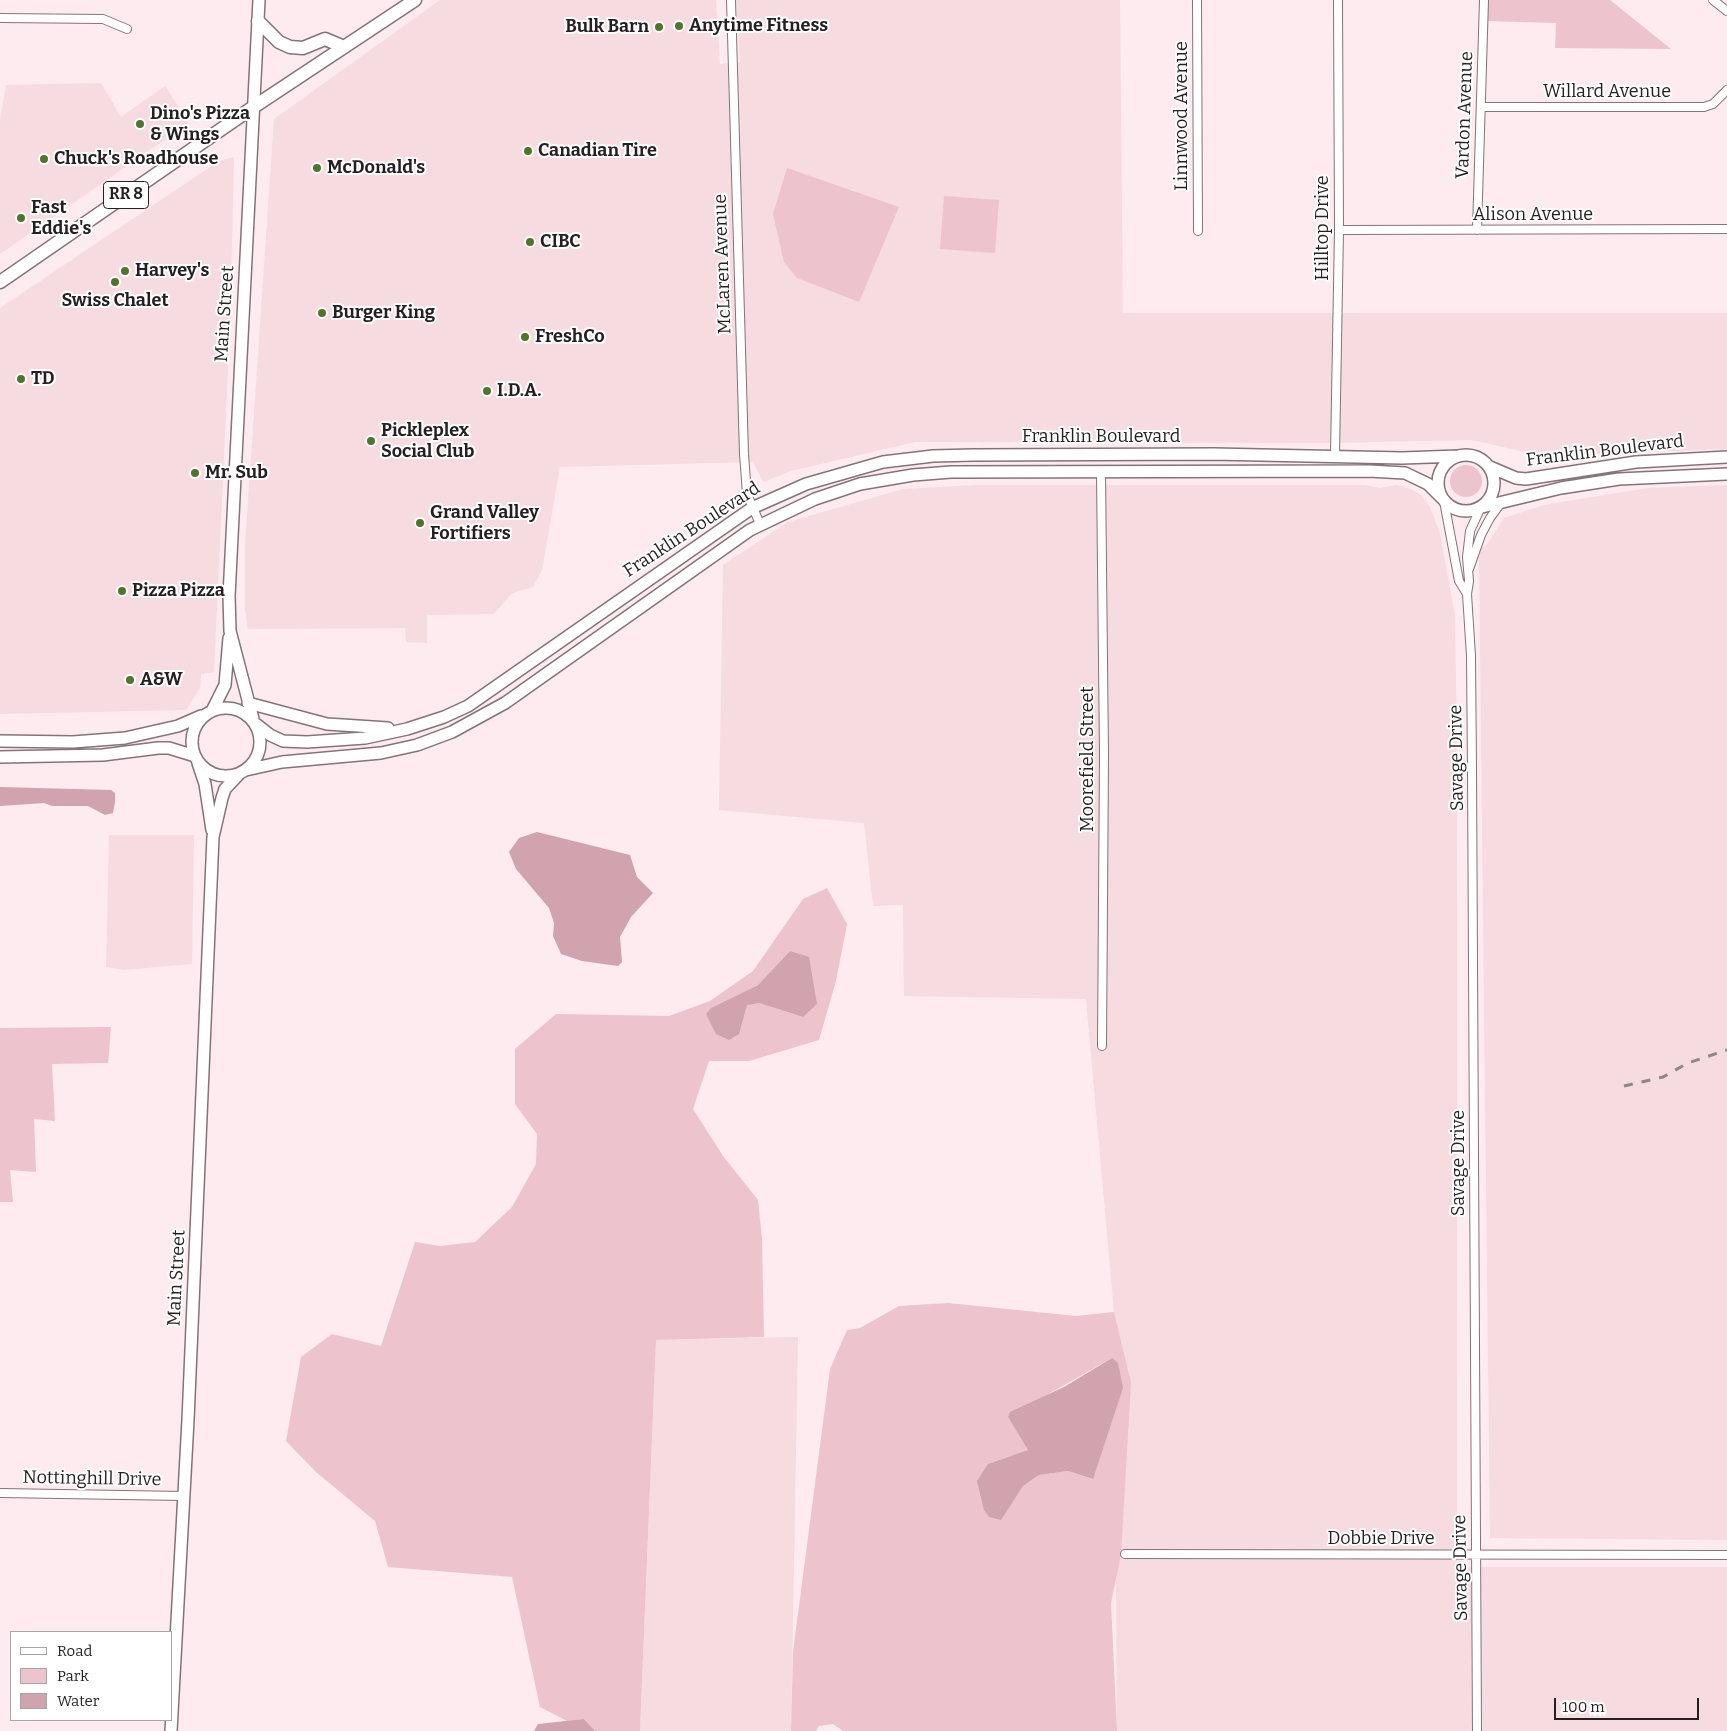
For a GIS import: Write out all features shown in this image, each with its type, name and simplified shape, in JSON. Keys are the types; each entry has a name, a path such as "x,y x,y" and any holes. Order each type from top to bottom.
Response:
{"main road":[{"name":"Main Street","path":"210,711 225,685 230,631 229,556 248,237 252,108 259,0"},
{"name":"RR 8","path":"0,282 252,108 415,0"},
{"path":"258,21 279,42 290,47 303,48 325,39 344,47"},
{"name":"Franklin Boulevard","path":"254,722 270,735 294,742 365,738 407,729 444,717 468,706 752,508 806,484 845,471 882,462 933,456 1335,455 1402,458 1458,456"},
{"path":"1458,456 1476,456 1490,467 1495,484 1493,493 1481,508 1465,511 1457,510 1443,499 1438,483 1439,474 1450,460 1458,456"},
{"name":"Franklin Boulevard","path":"1490,467 1516,478 1526,479 1643,462 1727,457"},
{"name":"Franklin Boulevard","path":"243,771 282,762 381,753 417,744 452,732 505,703 722,548 760,524 815,499 860,484 913,475 951,472 1406,473 1428,484 1443,499"},
{"name":"Franklin Boulevard","path":"1481,508 1560,488 1619,479 1727,474"},
{"name":"Main Street","path":"230,631 254,722"},
{"path":"248,703 346,727 407,729"},
{"path":"0,741 73,742 125,738 178,726 210,711 226,707 236,708 254,722 260,732 260,750 256,758 243,771 222,776 213,774 196,759 170,748 102,755 0,757"},
{"path":"196,759 192,737 195,728 210,711"},
{"name":"Main Street","path":"196,759 205,784 213,837"},
{"name":"Main Street","path":"172,1713 184,1496 213,837 225,790 243,771"}],"street":[{"name":"McLaren Avenue","path":"731,0 744,454 747,494 760,524"},
{"name":"Linnwood Avenue","path":"1196,0 1198,231"},
{"name":"Hilltop Drive","path":"1335,455 1339,230 1338,0"},
{"name":"Vardon Avenue","path":"1478,230 1484,0"},
{"path":"1713,0 1727,11"},
{"path":"0,18 103,19 127,28"},
{"name":"Willard Avenue","path":"1481,107 1704,107 1714,104 1727,90"},
{"name":"Alison Avenue","path":"1339,230 1727,229"},
{"name":"Moorefield Street","path":"1102,472 1104,735 1102,1046"},
{"name":"Savage Drive","path":"1443,499 1459,581 1467,594"},
{"path":"1468,571 1481,535 1501,503"},
{"name":"Savage Drive","path":"1477,1731 1472,770 1467,541 1481,508"},
{"name":"Nottinghill Drive","path":"0,1493 184,1496"},
{"name":"Dobbie Drive","path":"1125,1554 1727,1555"}],"shaded area":[{"path":"440,0 716,0 720,64 740,62 736,0 1120,0 1123,313 1727,313 1727,449 1543,456 1472,440 1322,443 915,442 791,471 763,482 753,462 560,467 542,570 533,587 512,593 494,614 427,615 427,643 406,642 405,628 248,629 245,610 245,545 274,119"},
{"path":"101,83 121,117 165,86 189,123 0,254 0,120 6,85"},
{"path":"234,157 230,326 214,672 201,674 200,688 186,710 0,714 0,308 219,161"},
{"path":"978,485 1365,485 1380,488 1397,485 1411,489 1421,495 1430,507 1440,534 1455,616 1457,745 1457,1567 1727,1567 1727,1731 1117,1731 1114,1312 1086,999 904,996 903,905 873,906 864,823 719,810 723,565 788,522 903,489"},
{"path":"1727,485 1727,1540 1490,1538 1479,558 1481,548 1486,546 1504,518 1544,505 1648,488"},
{"path":"109,835 194,835 192,964 124,970 106,967"},
{"path":"798,1337 791,1731 640,1731 656,1340"}],"green space":[{"path":"1485,0 1610,0 1671,49 1555,48 1556,23 1485,21"},
{"path":"787,168 899,207 859,302 797,278 784,262 773,214"},
{"path":"944,196 999,200 995,253 940,249"},
{"path":"1466,465 1472,466 1477,470 1481,475 1481,487 1477,492 1472,496 1466,497 1460,496 1455,492 1451,487 1450,481 1451,475 1455,470 1460,466"},
{"path":"827,888 847,924 836,981 819,1040 749,1061 709,1061 693,1109 723,1156 758,1200 762,1239 764,1337 656,1340 640,1731 595,1731 584,1719 567,1721 540,1707 512,1577 388,1567 375,1521 316,1472 286,1441 301,1357 332,1334 381,1346 415,1242 440,1246 475,1242 512,1207 536,1164 537,1134 515,1104 515,1049 556,1014 669,1016 710,1001 753,971 803,899","holes":["790,951 803,1017 759,1003 711,1008 758,985"]},
{"path":"111,1027 108,1063 52,1064 55,1121 34,1119 36,1172 10,1170 13,1202 0,1202 0,1028"},
{"path":"948,1303 1076,1316 1114,1312 1131,1383 1121,1555 1111,1603 1117,1731 843,1731 833,1724 819,1726 816,1731 791,1731 793,1652 830,1369 847,1330 860,1328 899,1306","holes":["1112,1358 1093,1479 1068,1471 1039,1475 1023,1486 1000,1520 988,1464 1029,1450 1008,1417"]}],"water":[{"path":"0,787 111,790 115,793 115,802 113,813 105,815 88,806 52,806 44,803 0,806"},
{"path":"537,832 630,855 637,877 653,893 631,917 620,937 622,962 618,966 582,961 561,954 553,936 554,923 549,908 516,869 509,852 519,838"},
{"path":"790,951 809,957 817,1004 803,1017 759,1003 747,1005 739,1034 729,1040 716,1034 706,1014 711,1008 758,985"},
{"path":"1112,1358 1118,1363 1123,1388 1093,1479 1068,1471 1039,1475 1023,1486 1001,1520 989,1517 984,1510 977,1481 988,1464 1028,1450 1008,1417 1010,1412 1064,1387"},
{"path":"584,1719 595,1731 534,1731 538,1724"}],"railway":[{"path":"1624,1086 1663,1077 1688,1063 1727,1050"}],"place":[{"name":"Anytime Fitness","path":"679,26"},
{"name":"Bulk Barn","path":"659,27"},
{"name":"Dino's Pizza & Wings","path":"140,124"},
{"name":"Canadian Tire","path":"528,151"},
{"name":"Chuck's Roadhouse","path":"44,159"},
{"name":"McDonald's","path":"317,168"},
{"name":"Fast Eddie's","path":"21,218"},
{"name":"CIBC","path":"530,242"},
{"name":"Harvey's","path":"125,271"},
{"name":"Swiss Chalet","path":"115,282"},
{"name":"Burger King","path":"322,313"},
{"name":"FreshCo","path":"525,337"},
{"name":"TD","path":"21,379"},
{"name":"I.D.A.","path":"487,391"},
{"name":"Pickleplex Social Club","path":"371,441"},
{"name":"Mr. Sub","path":"195,473"},
{"name":"Grand Valley Fortifiers","path":"420,523"},
{"name":"Pizza Pizza","path":"122,591"},
{"name":"A&W","path":"130,680"}]}
